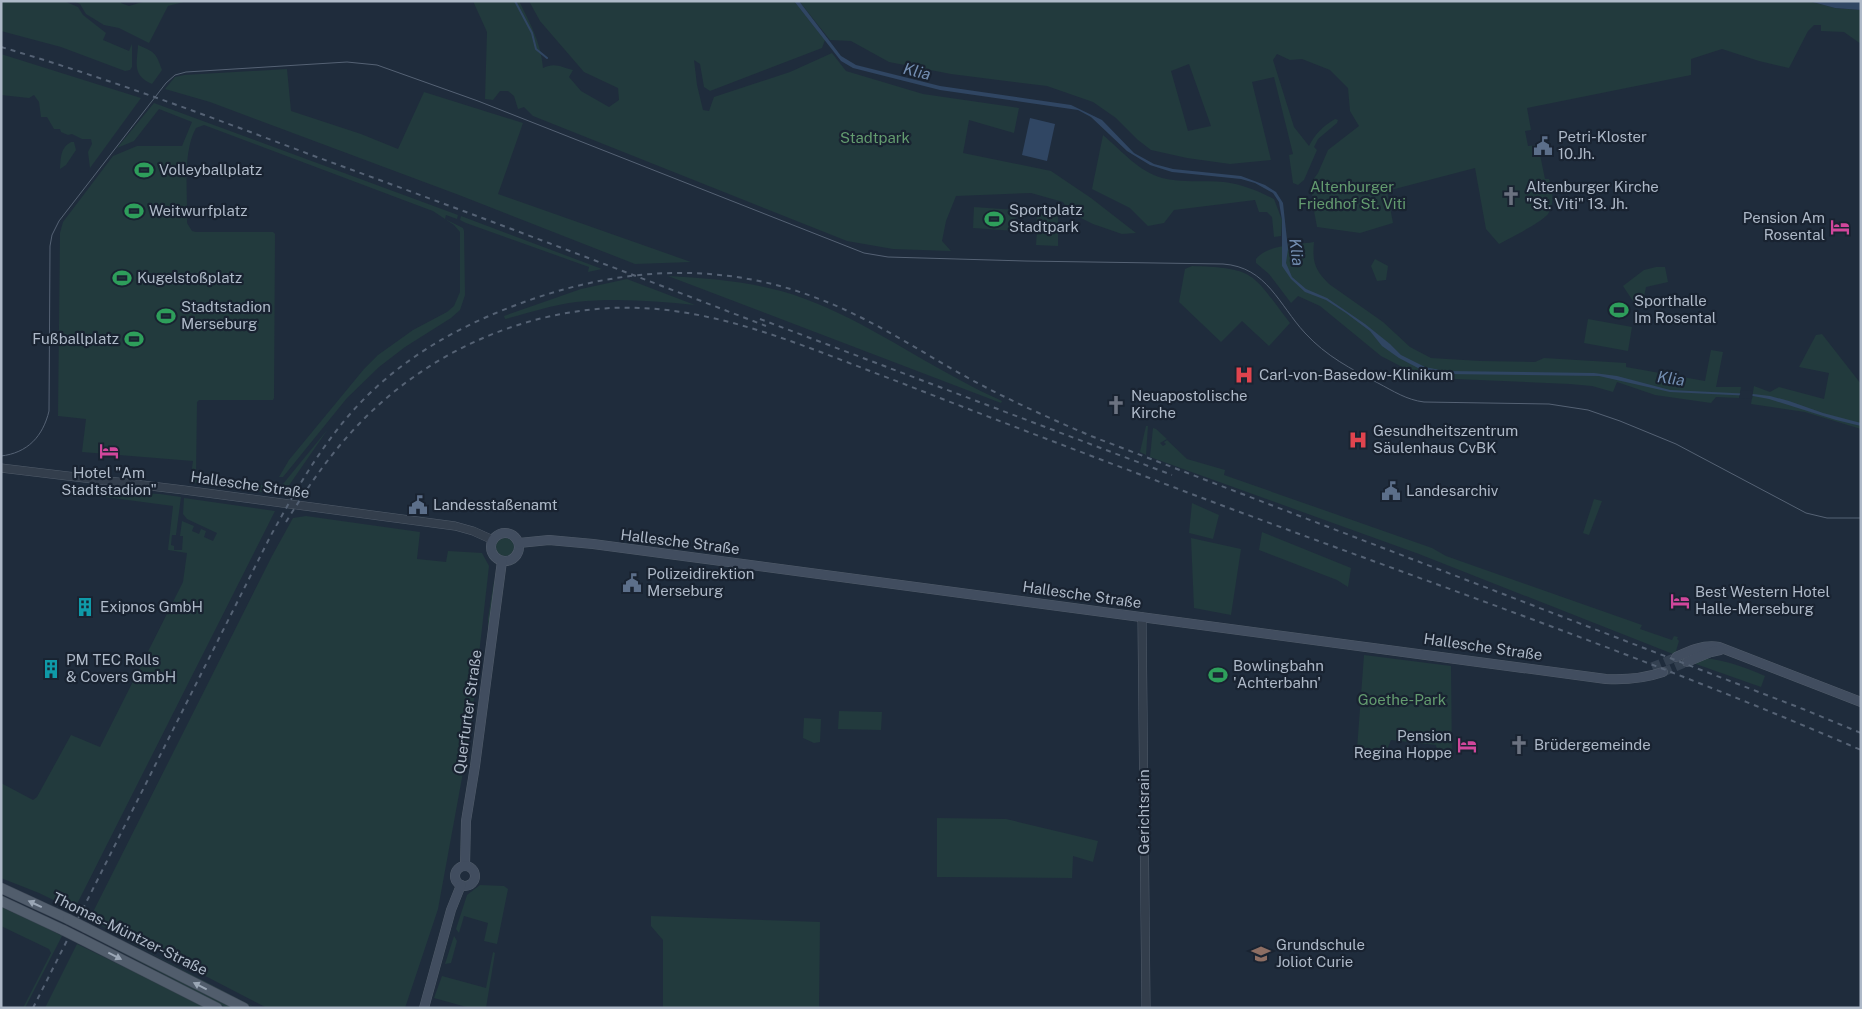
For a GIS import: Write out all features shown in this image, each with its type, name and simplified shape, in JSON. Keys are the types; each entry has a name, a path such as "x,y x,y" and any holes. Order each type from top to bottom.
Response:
{"main road":[{"path":"507,533 514,536 519,543 518,553 509,561 502,561 493,554 491,548 493,540 499,534 507,533"},
{"name":"Hallesche Straße","path":"519,543 563,540 1620,680 1663,672"},
{"name":"Querfurter Straße","path":"465,866 466,821 477,756 502,561"},
{"path":"1681,658 1695,649 1712,645 1861,702"},
{"path":"1641,676 1652,667"},
{"path":"465,866 472,869 474,879 468,885 461,885 457,881 456,875 458,870 465,866"},
{"path":"422,1008 451,910 461,885"},
{"name":"Thomas-Müntzer-Straße","path":"1,888 68,919 244,1008"},
{"name":"Thomas-Müntzer-Straße","path":"1,901 63,930 217,1008"}],"street":[{"name":"Hallesche Straße","path":"1,468 454,526 473,531 493,540"},
{"name":"Gerichtsrain","path":"1142,617 1146,1008"}],"green space":[{"path":"1,1 64,1 78,7 83,15 106,33 103,40 129,51 132,44 132,67 130,70 125,71 61,47 1,31"},
{"path":"73,1 121,1 121,3 129,6 146,1 188,1 168,6 149,43 119,28 104,25 86,14 80,4"},
{"name":"Stadtpark","path":"473,1 519,1 531,25 543,68 555,65 573,70 569,77 581,91 609,107 619,100 618,88 584,72 540,21 529,1 794,1 825,40 822,48 710,91 704,87 700,64 694,60 703,110 709,111 714,97 790,72 832,53 846,71 923,94 1019,108 1014,133 969,120 963,153 1051,171 1091,198 1136,233 1122,234 1093,224 1069,212 1063,202 1031,193 956,196 946,221 942,241 951,251 893,249 847,241 533,116 524,107 518,109 514,96 508,91 500,91 493,100 485,99 487,32"},
{"name":"Altenburger Friedhof St. Viti","path":"799,1 1809,1 1835,8 1861,10 1861,44 1844,32 1821,31 1821,25 1814,25 1808,31 1789,68 1722,49 1691,59 1691,75 1527,108 1531,130 1525,131 1528,146 1538,145 1545,179 1549,179 1550,183 1552,193 1551,208 1549,213 1542,219 1499,244 1486,229 1475,168 1387,191 1393,223 1360,233 1317,227 1312,200 1313,180 1328,150 1359,126 1350,111 1348,88 1330,70 1302,59 1290,60 1277,54 1273,60 1294,127 1309,146 1323,127 1335,119 1338,120 1318,139 1314,147 1317,150 1304,180 1298,185 1293,183 1289,155 1293,154 1274,77 1252,82 1271,160 1230,164 1187,158 1151,150 1116,118 1093,102 1047,86 951,74 889,62 851,41 830,40","holes":["1189,64 1211,126 1188,131 1171,71"]},
{"path":"138,45 154,54 162,70 152,84 141,77 137,68"},
{"path":"1,54 141,98 90,168 88,152 92,144 91,139 82,139 72,134 68,135 61,132 60,129 54,129 47,117 41,117 39,102 34,95 29,98 1,95"},
{"path":"287,69 291,111 361,134 398,149 424,92 523,123 498,194 691,262 635,264 459,195 210,102 165,89 175,77 184,75"},
{"name":"Stadtstadion Merseburg","path":"154,103 458,215 457,219 446,215 445,219 433,211 204,125 196,128 187,162 187,223 192,231 273,232 275,234 274,398 273,400 199,400 197,402 196,475 197,477 262,485 274,484 274,488 268,493 190,482 193,461 82,452 86,419 58,416 60,233 63,222 113,156 137,146 182,146 192,122 159,109 134,141 117,148"},
{"path":"1103,135 1131,160 1153,175 1177,180 1216,181 1237,184 1274,199 1282,220 1281,236 1274,237 1272,217 1267,212 1259,212 1255,200 1174,210 1164,223 1148,226 1130,208 1092,189"},
{"path":"71,142 74,142 76,150 66,165 60,169 63,150"},
{"name":"Sportplatz Stadtpark","path":"974,207 1016,210 1015,231 973,228"},
{"path":"1037,213 1058,214 1058,229 1036,228"},
{"path":"461,216 602,269 588,272 589,267 466,223 460,220"},
{"name":"Stadtstadion Merseburg","path":"445,219 463,228 464,231 465,295 460,310 379,367 347,398 283,477 279,477 289,460 364,369 378,355 413,330 447,312 454,306 460,292 460,232"},
{"path":"1037,230 1058,231 1058,246 1036,245"},
{"path":"1314,242 1314,260 1320,274 1329,284 1383,322 1410,347 1431,358 1535,362 1544,358 1626,363 1626,367 1705,381 1711,350 1723,352 1716,387 1741,387 1739,398 1716,397 1711,403 1655,395 1617,382 1613,392 1592,386 1570,384 1432,378 1408,370 1381,356 1320,306 1298,296 1291,303 1269,274 1256,263 1256,259 1268,250"},
{"path":"1375,259 1388,266 1386,280 1377,281 1371,266"},
{"path":"1192,266 1229,269 1242,272 1251,277 1268,294 1290,323 1269,346 1242,321 1221,342 1179,302 1185,269"},
{"path":"1665,267 1668,282 1646,287 1643,302 1635,304 1623,286 1644,270"},
{"path":"668,276 739,282 781,291 805,299 872,330 963,382 1002,401 1001,403"},
{"path":"627,279 695,305 636,300 606,300 558,305 505,319 504,316 581,289"},
{"path":"1588,319 1632,327 1628,351 1584,343"},
{"path":"1822,334 1861,384 1861,429 1805,412 1751,404 1754,386 1770,392 1779,387 1824,399 1829,373 1799,367 1816,335"},
{"path":"1146,426 1148,426 1146,455 1140,452"},
{"path":"1153,428 1167,439 1160,443 1163,446 1167,440 1187,459 1225,470 1224,475 1432,548 1446,556 1642,625 1640,629 1672,640 1674,636 1678,637 1679,641 1676,651 1673,654 1419,554 1150,457"},
{"path":"328,429 283,494 277,494 279,488 285,491 287,487 283,484"},
{"path":"68,487 181,497 176,535 172,535 171,545 174,546 174,550 182,550 183,536 180,536 182,521 194,526 192,531 199,534 201,529 206,531 204,537 213,541 217,533 187,519 183,514 184,498 275,511 74,910 39,893 1,878 1,783 33,800 37,797 71,735 100,747 183,582 187,553 168,550 173,506 60,491"},
{"path":"1594,499 1602,501 1589,535 1583,533"},
{"path":"1192,503 1219,515 1213,539 1189,533"},
{"path":"306,516 420,532 417,559 446,562 448,551 482,553 489,566 470,734 438,909 405,1008 267,1008 157,951 89,920 272,556 293,518"},
{"path":"1262,532 1351,568 1348,587 1337,580 1259,550"},
{"path":"505,538 511,541 514,547 511,553 505,556 499,553 496,547 499,541"},
{"path":"1191,538 1241,549 1231,615 1194,608"},
{"path":"494,581 495,586 488,630 488,618"},
{"name":"Goethe-Park","path":"1364,655 1451,666 1452,760 1438,758 1436,745 1391,740 1386,752 1357,749"},
{"path":"1704,658 1735,664 1765,676 1761,687 1693,663"},
{"path":"839,711 882,712 881,730 838,729"},
{"path":"804,718 821,719 820,742 814,743 803,738"},
{"path":"937,818 1006,819 1098,841 1093,862 1073,856 1072,878 937,877"},
{"path":"480,885 504,886 508,889 497,944 484,941 488,923 464,916 459,933 456,929 467,895"},
{"path":"1,904 62,936 25,1008 23,1008 51,953 49,949 1,926"},
{"path":"651,916 820,922 819,1008 663,1008 663,940 651,926"},
{"path":"103,928 256,1008 246,1004"},
{"path":"90,932 237,1008 227,1008 89,935"},
{"path":"454,936 457,941 451,963 445,964"},
{"path":"77,944 208,1008 45,1008"},
{"path":"493,952 495,953 486,1008 470,1008 434,998 442,976 486,988"}],"water":[{"path":"794,1 799,1 841,56 856,65 940,86 1071,105 1102,120 1134,153 1154,164 1173,169 1241,176 1265,185 1276,192 1283,203 1288,249 1286,263 1292,277 1306,289 1327,298 1365,324 1401,355 1425,367 1445,371 1594,373 1617,376 1670,390 1770,396 1861,423 1861,426 1753,396 1670,392 1599,376 1444,374 1418,368 1382,346 1370,331 1346,313 1326,300 1305,292 1291,279 1282,266 1282,220 1279,202 1273,193 1255,183 1241,179 1172,172 1150,165 1127,151 1091,117 1078,110 940,90 853,68 841,61"},
{"path":"1809,1 1861,1 1861,10 1835,8"},
{"path":"1030,118 1055,124 1047,161 1022,155"}],"pier":[{"path":"1741,390 1753,391 1752,399 1739,398"}],"waterway":[{"path":"515,1 532,33 536,49 547,58"}],"tunnel":[{"path":"1652,667 1676,657"},
{"path":"1663,672 1687,662"}],"tram line":[{"path":"1,456 19,451 33,442 43,428 49,411 50,246 52,235 59,221 166,83 175,75 186,72 347,62 377,65 478,101 864,253 888,257 1223,264 1238,267 1251,272 1271,289 1305,333 1321,349 1349,367 1406,397 1424,402 1549,404 1588,410 1676,444 1806,513 1827,518 1861,518"}],"railway":[{"path":"1,47 198,113 766,326"},
{"path":"33,1008 270,537 301,482 337,430 365,398 399,368 455,332 516,305 590,283 627,276 665,273 739,277 777,285 814,297 865,320 964,376 1036,412 1091,436 1803,709 1861,733"},
{"path":"286,522 320,471 359,424 383,401 438,361 498,332 531,321 563,314 597,309 636,308 675,311 714,318 789,340 1026,431 1686,678 1861,750"},
{"path":"760,319 1172,475"}],"place":[{"name":"Petri-Kloster 10.Jh.","path":"1543,146"},
{"name":"Volleyballplatz","path":"144,170"},
{"name":"Altenburger Kirche \"St. Viti\" 13. Jh.","path":"1511,196"},
{"name":"Weitwurfplatz","path":"134,211"},
{"name":"Sportplatz Stadtpark","path":"994,219"},
{"name":"Pension Am Rosental","path":"1840,227"},
{"name":"Kugelstoßplatz","path":"122,278"},
{"name":"Sporthalle Im Rosental","path":"1619,310"},
{"name":"Stadtstadion Merseburg","path":"166,316"},
{"name":"Fußballplatz","path":"134,339"},
{"name":"Carl-von-Basedow-Klinikum","path":"1244,375"},
{"name":"Neuapostolische Kirche","path":"1116,405"},
{"name":"Gesundheitszentrum Säulenhaus CvBK","path":"1358,440"},
{"name":"Hotel \"Am Stadtstadion\"","path":"109,451"},
{"name":"Landesarchiv","path":"1391,491"},
{"name":"Landesstaßenamt","path":"418,505"},
{"name":"Polizeidirektion Merseburg","path":"632,583"},
{"name":"Best Western Hotel Halle-Merseburg","path":"1680,601"},
{"name":"Exipnos GmbH","path":"85,607"},
{"name":"PM TEC Rolls & Covers GmbH","path":"51,669"},
{"name":"Bowlingbahn 'Achterbahn'","path":"1218,675"},
{"name":"Pension Regina Hoppe","path":"1467,745"},
{"name":"Brüdergemeinde","path":"1519,745"},
{"name":"Grundschule Joliot Curie","path":"1261,954"}],"water label":[{"name":"Klia","path":"917,71"},
{"name":"Klia","path":"1297,252"},
{"name":"Klia","path":"1671,378"}]}
